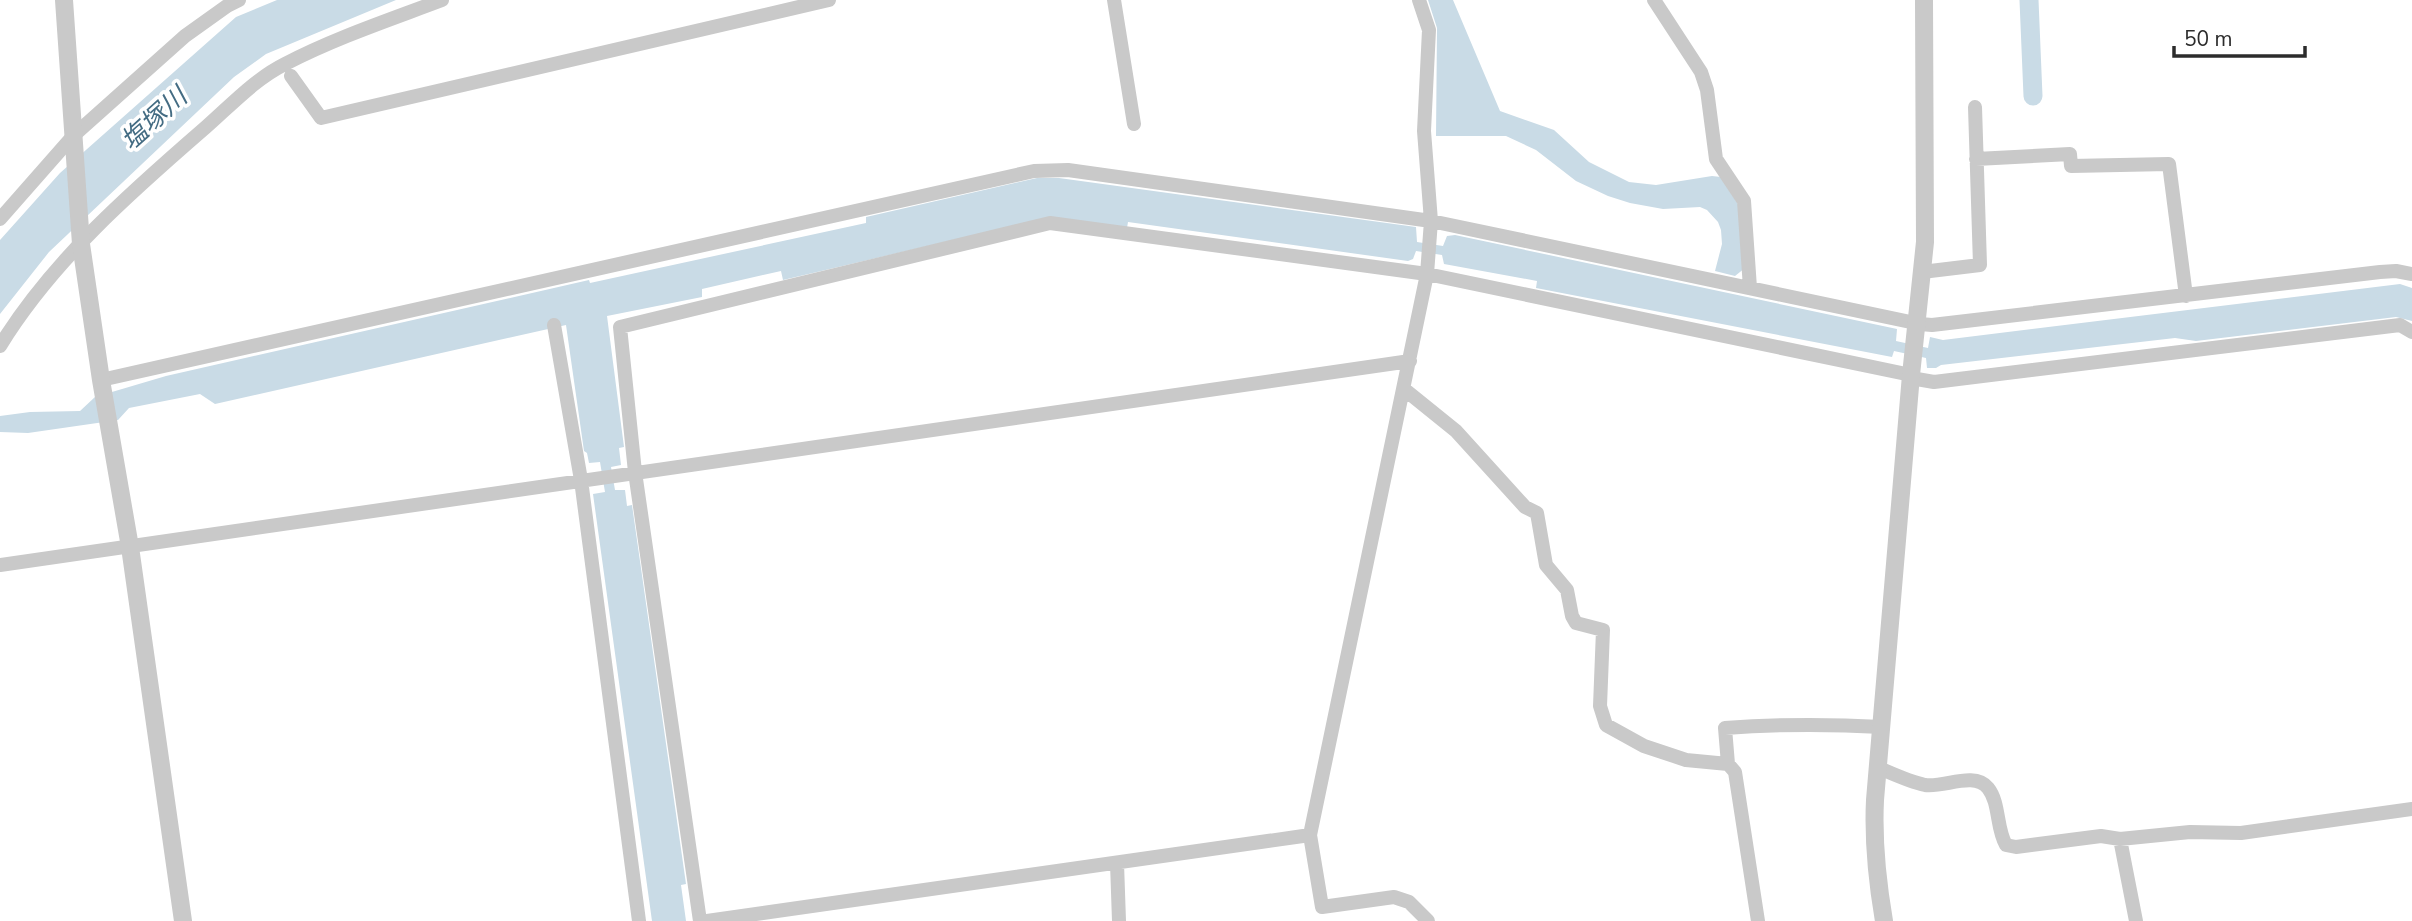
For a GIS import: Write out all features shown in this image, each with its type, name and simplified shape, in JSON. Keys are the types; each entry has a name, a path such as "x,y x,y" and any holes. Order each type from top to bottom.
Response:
{"street":[{"path":"64,0 81,244 130,547 183,921"},
{"path":"0,219 74,138 185,36 239,0"},
{"path":"0,346 16,320 52,274 81,244 253,85 283,64 442,0"},
{"path":"291,76 321,118 829,0"},
{"path":"1114,0 1133,124"},
{"path":"1419,0 1429,30 1424,131 1431,221 1427,274 1310,835 1322,907 1394,897 1409,902 1427,921"},
{"path":"1654,0 1702,72 1716,159 1744,201 1750,288"},
{"path":"1884,921 1874,838 1925,242 1924,0"},
{"path":"1922,272 1980,265 1975,107"},
{"path":"1976,159 2070,154 2071,166 2169,164 2186,296"},
{"path":"101,380 1034,172 1068,170 1431,221 1916,326 2380,272 2412,274"},
{"path":"700,921 635,472 620,327 1050,223 1427,274 1912,371 1934,382 2400,325 2412,332"},
{"path":"554,325 581,480 639,921"},
{"path":"0,565 1410,361"},
{"path":"1404,389 1457,431 1525,507 1537,513 1546,565 1567,590 1572,616 1576,623 1603,630 1600,706 1606,726 1644,746 1686,760 1728,764"},
{"path":"1758,921 1735,772 1728,764 1725,728 1810,723 1882,727"},
{"path":"1879,768 1926,785 1976,780 1987,786 1993,797 2000,835 2006,845 2016,848 2101,836 2120,839 2190,832 2241,833 2412,809"},
{"path":"707,921 1310,835"},
{"path":"2120,839 2136,921"},
{"path":"1117,863 1119,921"}],"water":[{"name":"塩塚川","path":"277,0 396,0 266,54 234,77 49,252 0,314 0,240 60,173 236,17"},
{"path":"1428,0 1453,0 1500,111 1554,130 1589,162 1629,182 1656,185 1721,177 1738,204 1745,268 1735,276 1715,271 1722,244 1721,230 1718,222 1707,210 1700,207 1663,209 1608,196 1576,181 1536,150 1506,136 1436,136 1437,28"},
{"path":"1037,178 1059,178 1416,227 1417,242 1443,246 1447,236 1455,235 1897,329 1896,341 1928,348 1930,337 1943,340 2400,284 2412,288 2412,321 2396,317 2196,341 2175,338 1927,368 1926,358 1894,351 1892,357 1536,288 1537,281 1444,264 1442,255 1416,251 1413,259 1408,261 1128,222 1127,228 1051,217 783,280 781,271 702,289 702,297 607,316 624,447 619,448 621,465 611,467 615,490 625,490 627,506 632,505 686,884 681,885 686,921 652,921 593,494 605,492 600,462 589,463 584,451 566,325 215,404 200,394 129,408 118,420 28,433 0,432 0,416 30,412 80,411 95,397 166,376 589,280 590,283 866,223 866,217"}],"waterway":[{"path":"2029,0 2033,96"}]}
